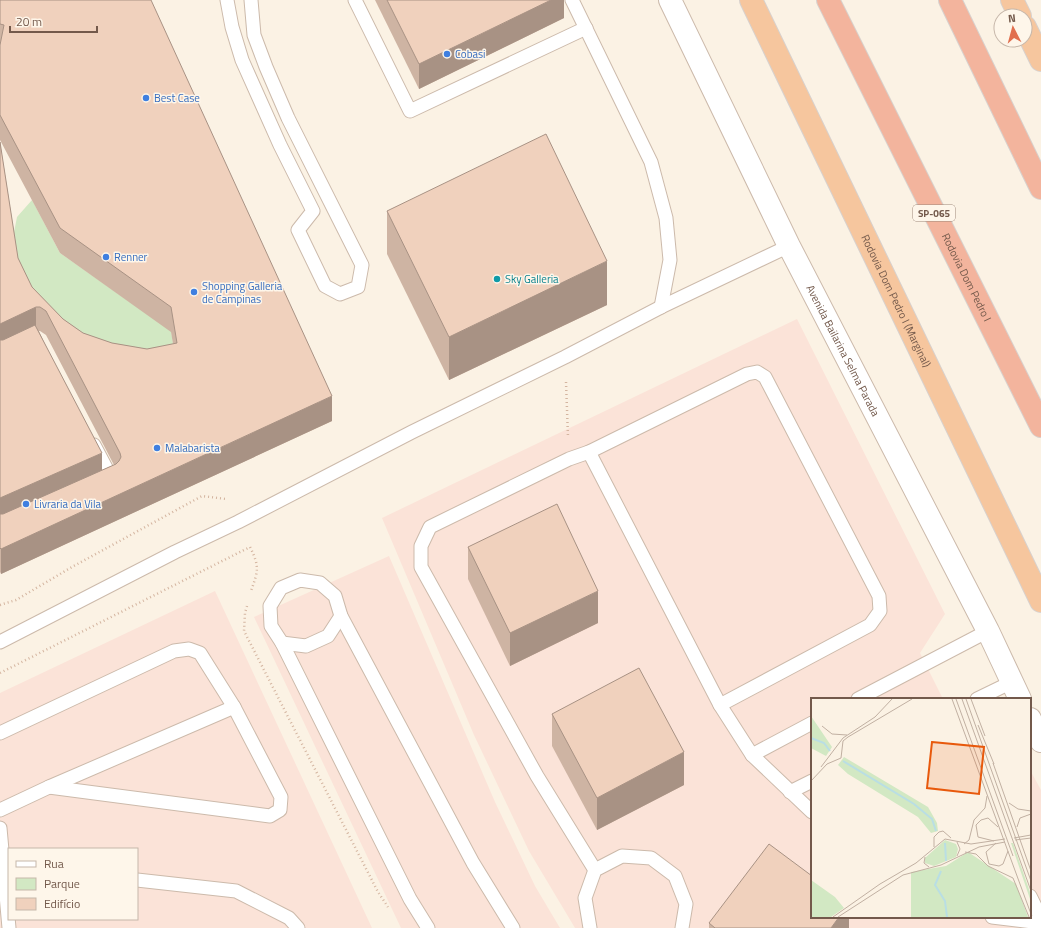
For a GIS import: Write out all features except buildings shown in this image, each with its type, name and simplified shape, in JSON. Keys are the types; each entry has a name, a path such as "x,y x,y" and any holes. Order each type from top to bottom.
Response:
{"highway":[{"name":"Rodovia Dom Pedro I (Marginal)","path":"751,0 1041,601"},
{"name":"Rodovia Dom Pedro I","path":"828,0 1041,426"},
{"path":"950,0 1041,188"},
{"path":"1033,44 1041,60"}],"street":[{"name":"Avenida Bailarina Selma Parada","path":"670,0 789,246 988,631 1016,690"},
{"path":"1031,720 1041,741"}],"lane":[{"path":"227,0 232,27 242,60 280,145 314,211 298,230 325,286 340,294 358,287 362,265 288,118 266,67 254,35 251,0"},
{"path":"355,0 410,111 586,28"},
{"path":"572,0 651,162 666,218 670,260 661,307"},
{"path":"0,642 175,552 238,522 405,436 565,357 661,307 789,246"},
{"path":"595,870 537,776 421,567 421,546 430,527 747,374 757,372 765,377 879,596 880,611 870,625 720,705"},
{"path":"87,431 113,481 100,486"},
{"path":"588,452 720,705 752,755 811,811"},
{"path":"428,928 410,899 282,643 271,626 270,606 281,588 300,580 320,583 335,596 341,616 473,863 513,928"},
{"path":"282,643 306,646 328,636 341,616"},
{"path":"860,698 988,631"},
{"path":"0,733 174,651 188,649 200,653 234,707 281,797 280,810 270,816 49,787"},
{"path":"981,698 1016,690"},
{"path":"0,810 49,787 234,707"},
{"path":"752,755 811,724"},
{"path":"790,792 811,782"},
{"path":"0,828 8,915"},
{"path":"590,928 585,898 595,870 622,856 651,858 675,876 686,904 682,928"},
{"path":"138,880 236,891 289,918 298,928"},
{"path":"1031,898 1041,918"},
{"path":"1000,918 1041,923"}],"path":[{"path":"565,357 569,459"},
{"path":"0,604 16,600 72,567 202,496 226,500"},
{"path":"0,673 250,547"}],"shaded area":[{"path":"797,319 945,614 920,653 942,698 811,698 811,918 1031,918 1031,772 1041,790 1041,928 575,928 529,851 474,735 382,518"},
{"path":"389,556 495,802 535,886 560,928 401,928 254,617"},
{"path":"215,591 372,928 0,928 0,693"}],"green space":[{"path":"32,200 60,253 171,331 177,368 112,368 18,282 14,232 17,217"}],"place":[{"name":"Cobasi","path":"447,54"},
{"name":"Best Case","path":"146,98"},
{"name":"Renner","path":"106,257"},
{"name":"Sky Galleria","path":"497,279"},
{"name":"Shopping Galleria de Campinas","path":"194,292"},
{"name":"Malabarista","path":"157,448"},
{"name":"Livraria da Vila","path":"26,504"}]}
